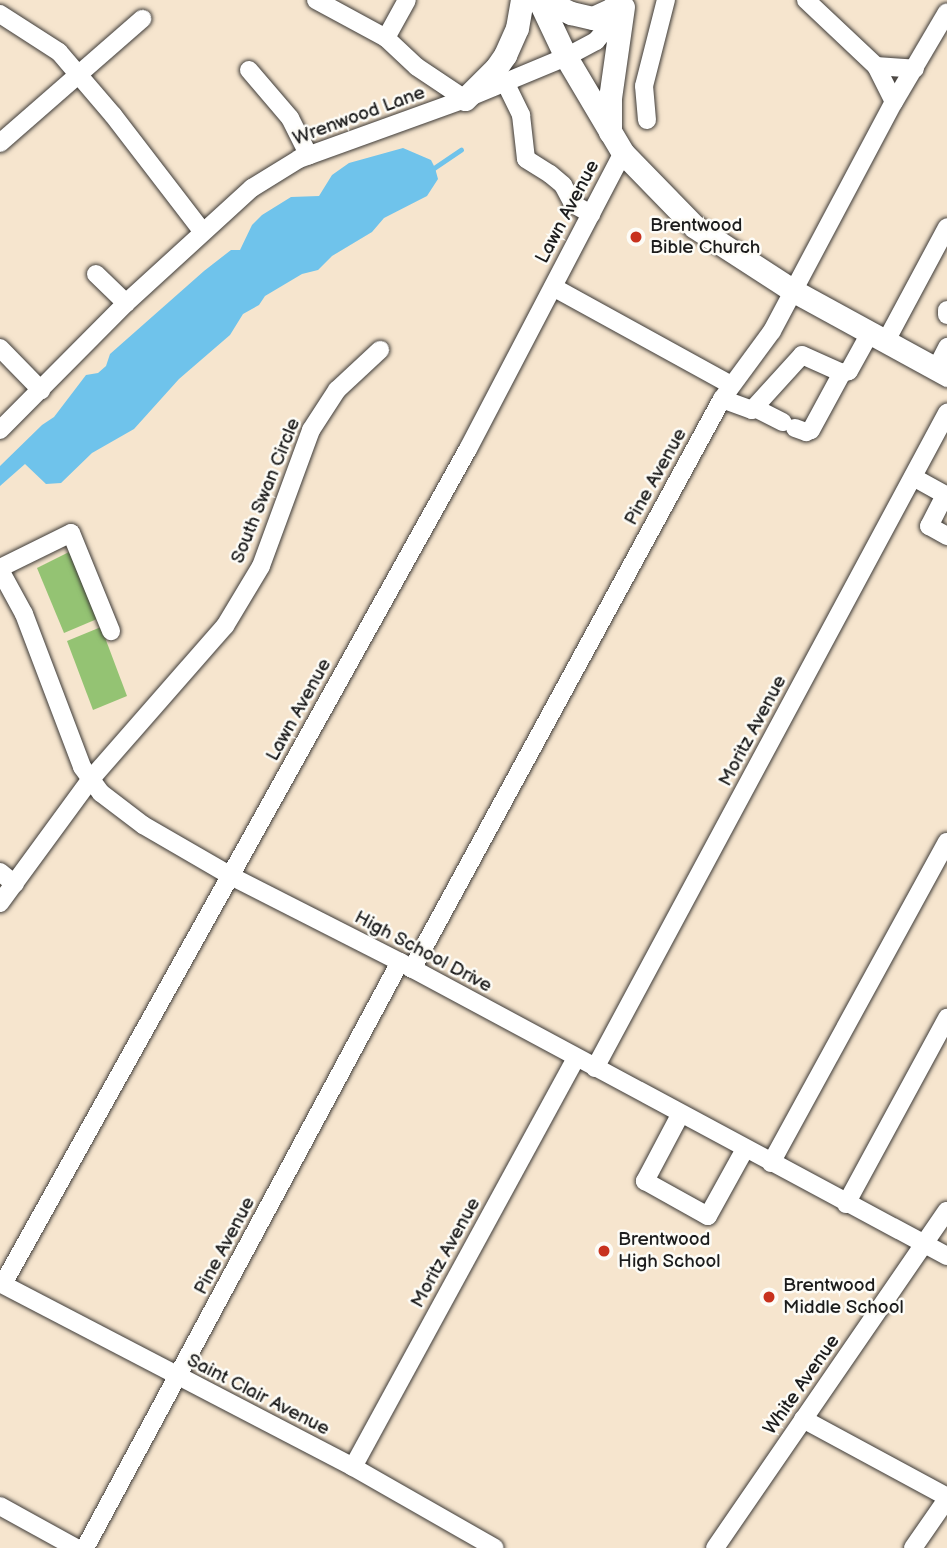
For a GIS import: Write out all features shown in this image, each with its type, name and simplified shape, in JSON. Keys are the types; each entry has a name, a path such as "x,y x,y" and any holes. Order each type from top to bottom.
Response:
{"main road":[{"path":"465,99 505,55 517,28 522,0"},
{"path":"542,0 571,13 593,18 622,2"},
{"path":"542,0 566,57 623,153 695,227 792,290 942,372"},
{"path":"611,132 610,98 622,2"}],"street":[{"path":"316,0 386,38 417,67 465,99"},
{"path":"386,38 407,0"},
{"path":"647,120 644,86 666,0"},
{"path":"806,0 876,66 894,102"},
{"name":"Wrenwood Lane","path":"0,430 126,303 251,188 309,156 465,99 566,57 596,41 610,28 622,2"},
{"name":"Pine Avenue","path":"85,1548 727,392 772,331 894,102 947,12"},
{"path":"0,13 59,52 202,231"},
{"path":"0,143 142,19"},
{"path":"876,66 915,69"},
{"path":"248,70 290,118 309,156"},
{"path":"505,82 521,115 526,159 563,185 576,207 591,214"},
{"name":"Lawn Avenue","path":"1,1283 461,461 623,153"},
{"path":"755,408 802,355 842,373 849,371 878,337 947,227"},
{"path":"96,274 126,303"},
{"path":"553,287 727,392 744,410 755,408 806,432 811,430 842,373"},
{"path":"0,348 41,390"},
{"path":"942,372 947,348"},
{"name":"South Swan Circle","path":"0,903 90,780 225,626 261,566 311,430 337,390 380,350"},
{"name":"Moritz Avenue","path":"595,1068 947,413"},
{"path":"913,477 946,496 929,526 947,536"},
{"path":"0,569 71,533 111,631"},
{"name":"High School Drive","path":"0,569 24,614 82,767 101,793 143,825 231,876 406,966 947,1256"},
{"path":"771,1163 947,842"},
{"path":"0,872 15,884"},
{"path":"846,1204 947,1018"},
{"name":"Moritz Avenue","path":"353,1467 576,1058"},
{"path":"680,1115 645,1181 708,1216 745,1149"},
{"name":"White Avenue","path":"715,1548 947,1211"},
{"name":"Saint Clair Avenue","path":"1,1283 353,1467 495,1548"},
{"path":"803,1419 947,1498 913,1548"},
{"path":"0,1506 76,1548"}],"green space":[{"path":"69,552 97,619 64,633 37,568"},
{"path":"101,627 127,696 93,710 67,641"}],"water":[{"path":"403,148 431,160 435,168 438,179 427,196 384,218 372,232 332,256 318,270 302,274 265,296 259,305 243,314 230,335 179,379 134,429 92,453 61,483 46,484 25,464 0,486 0,466 42,425 54,417 86,375 98,373 106,366 110,354 204,271 231,250 240,250 252,225 262,215 291,197 319,196 332,175 349,163"}],"waterway":[{"path":"431,170 461,150"}],"place":[{"name":"Brentwood Bible Church","path":"636,237"},
{"name":"Brentwood High School","path":"604,1251"},
{"name":"Brentwood Middle School","path":"769,1297"}]}
